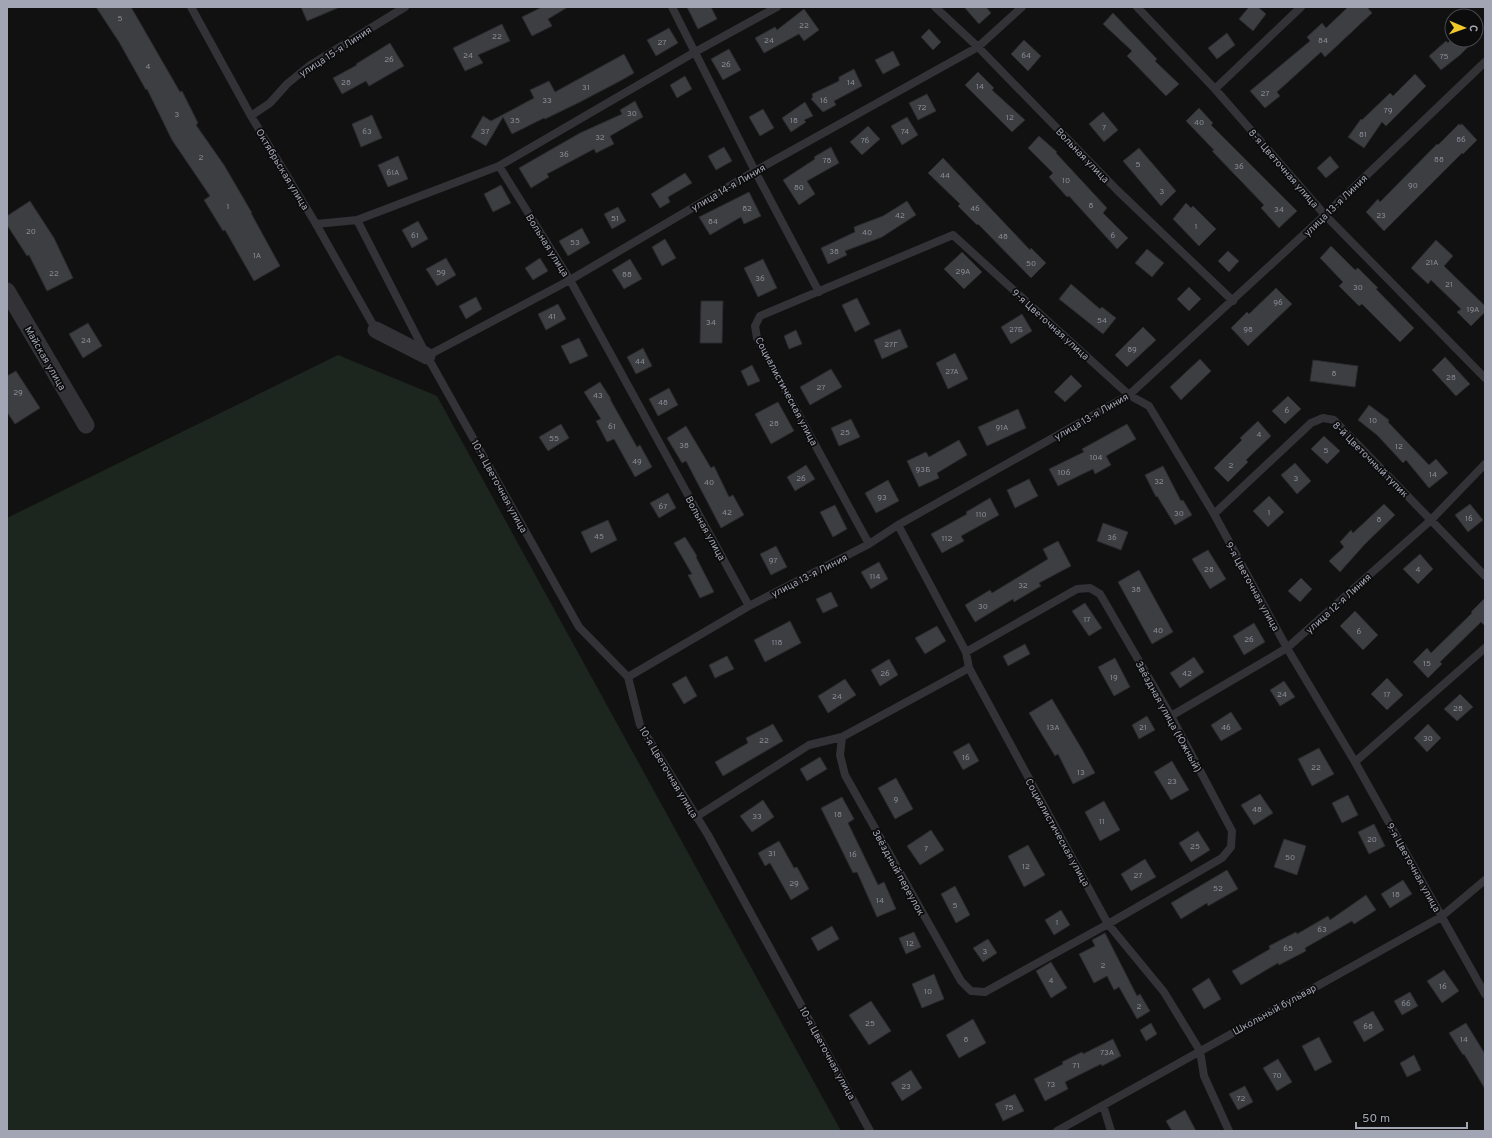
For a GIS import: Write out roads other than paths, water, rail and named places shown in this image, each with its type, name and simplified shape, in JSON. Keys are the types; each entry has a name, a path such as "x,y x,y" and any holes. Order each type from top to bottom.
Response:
{"street":[{"name":"Майская улица","path":"7,291 86,425"},
{"path":"376,330 427,356"}],"lane":[{"name":"Октябрьская улица","path":"192,7 251,116 316,224 376,330"},
{"name":"улица 15-я Линия","path":"251,116 270,103 287,84 309,66 405,7"},
{"path":"672,7 755,171 820,292"},
{"path":"316,224 357,220 499,166 695,52 777,7"},
{"name":"Вольная улица","path":"935,7 978,47 1117,190 1233,301"},
{"name":"улица 14-я Линия","path":"427,356 570,280 755,171 978,47 1022,7"},
{"name":"8-я Цветочная улица","path":"1137,7 1215,89 1325,215 1485,378"},
{"path":"1215,89 1301,7"},
{"name":"улица 13-я Линия","path":"628,677 749,606 869,544 898,525 1129,395 1325,215 1485,62"},
{"name":"Вольная улица","path":"499,166 570,280 749,606"},
{"name":"10-я Цветочная улица","path":"357,220 427,356 579,626 628,677 640,725 708,835 870,1131"},
{"name":"Социалистическая улица","path":"869,544 757,338 755,326 760,316 953,235"},
{"name":"9-я Цветочная улица","path":"953,235 1129,395 1149,406 1214,514 1287,648 1355,762 1485,994"},
{"name":"8-й Цветочный тупик","path":"1214,514 1311,423 1323,418 1334,420 1485,576"},
{"name":"улица 12-я Линия","path":"1171,716 1287,648 1431,520 1485,464"},
{"name":"Социалистическая улица","path":"898,525 966,652 969,668 1108,924 1164,992 1200,1051 1204,1076 1229,1131"},
{"name":"Звёздная улица (Южный)","path":"966,652 1077,589 1090,588 1100,594 1171,716 1232,831 1231,847 1222,858 1108,924"},
{"path":"1355,762 1485,648"},
{"path":"696,816 809,745 842,737 969,668"},
{"name":"Звёздный переулок","path":"842,737 840,755 845,775 961,982 972,991 985,992 1108,924"},
{"name":"Школьный бульвар","path":"1057,1131 1441,917 1483,885"},
{"path":"1103,1105 1111,1131"}]}
